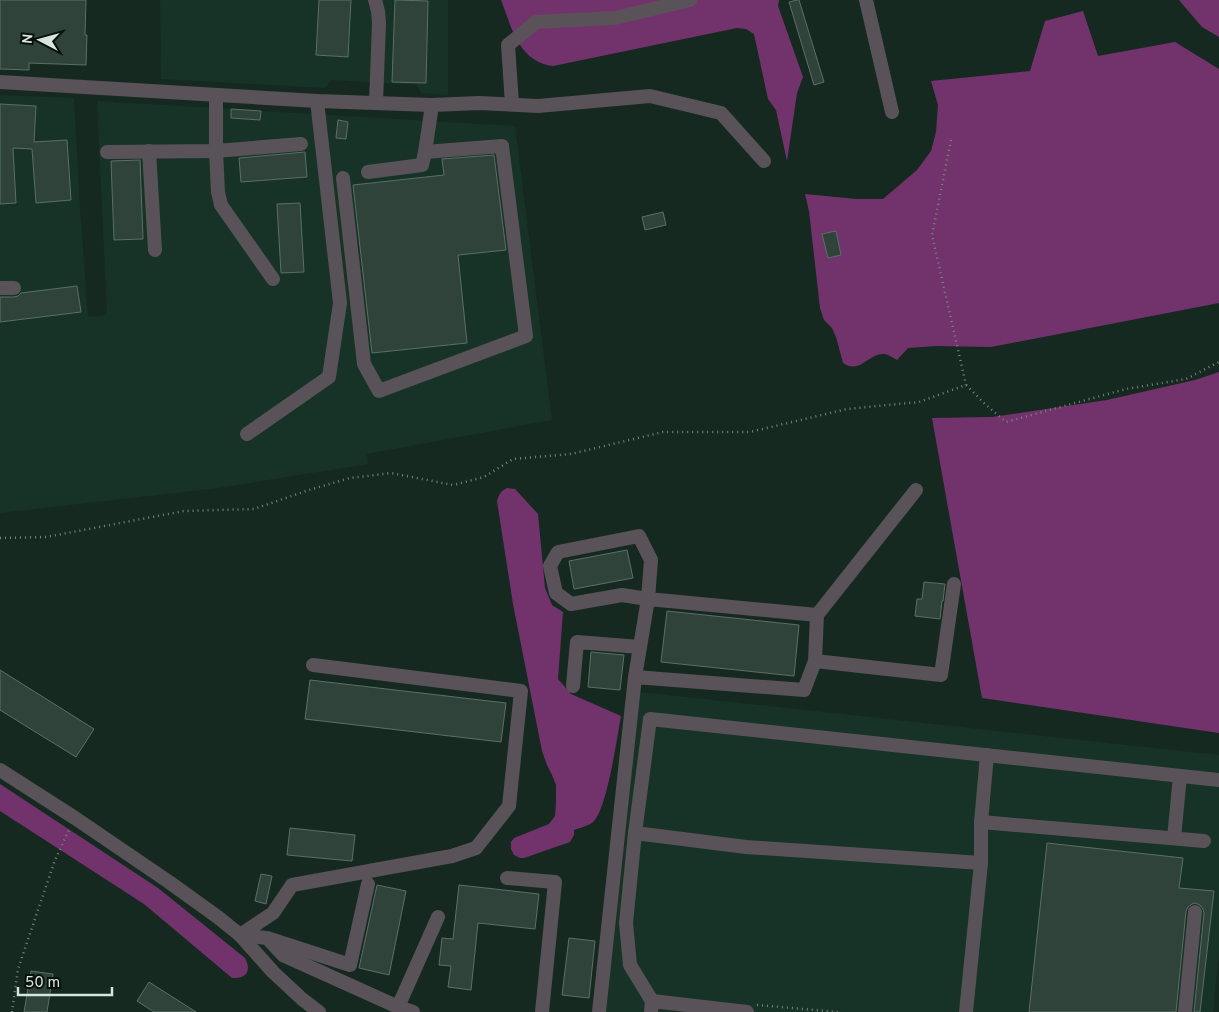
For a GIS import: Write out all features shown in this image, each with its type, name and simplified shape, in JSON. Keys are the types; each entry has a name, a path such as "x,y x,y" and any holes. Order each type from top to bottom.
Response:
{"lane":[{"path":"375,0 379,23 376,103"},
{"path":"512,104 508,45 536,22 615,18 690,0"},
{"path":"866,0 892,112"},
{"path":"0,82 376,103 479,103 538,106 650,96 721,112 764,161"},
{"path":"216,95 216,151 218,192 221,205 273,279"},
{"path":"247,434 329,377 340,303 317,101"},
{"path":"368,172 422,165 432,104"},
{"path":"107,152 216,151 301,144"},
{"path":"343,178 364,364 379,391 526,336 502,146 425,152"},
{"path":"149,151 155,250"},
{"path":"635,677 804,690 815,661 817,615 916,490"},
{"path":"600,1012 635,677 648,599 651,560 639,536 558,552 550,566 556,593 571,604 622,595 648,599 817,615"},
{"path":"815,661 941,675 954,584"},
{"path":"573,686 577,642 640,647"},
{"path":"240,936 273,913 292,885 452,856 476,848 509,806 520,691 314,666"},
{"path":"742,1011 651,1006 630,965 626,923 635,833 650,719 1219,780"},
{"path":"966,1012 981,863 981,822 987,755"},
{"path":"0,770 75,818 219,918 240,936 273,972 319,1012"},
{"path":"1174,838 1180,776"},
{"path":"981,822 1204,842"},
{"path":"635,833 746,847 981,863"},
{"path":"507,878 555,882 542,1012"},
{"path":"240,936 267,938 350,965 368,884"},
{"path":"1185,1012 1195,912"},
{"path":"398,1007 438,917"},
{"path":"267,938 283,955 413,1012"}],"path":[{"path":"951,140 932,235 966,385 1006,422 1126,389 1186,379 1219,362"},
{"path":"0,538 46,537 184,511 254,509 350,478 392,473 452,485 484,477 513,459 571,454 663,432 750,432 847,409 919,402 966,385"},
{"path":"12,1012 18,969 55,860 75,818"},
{"path":"742,1011 745,1004 838,1012"}],"shaded area":[{"path":"160,0 448,0 448,94 421,93 417,85 332,80 325,88 161,79"},
{"path":"501,0 779,0 778,6 803,77 797,93 787,161 776,110 768,99 754,34 746,29 737,28 553,66 541,63 524,50 513,32"},
{"path":"1179,0 1219,0 1219,37 1202,27"},
{"path":"1083,11 1098,56 1175,42 1219,69 1219,303 991,347 936,346 908,348 897,360 886,354 879,354 860,365 849,366 843,363 836,337 832,328 824,320 820,308 809,211 805,194 856,199 883,199 917,170 931,151 936,132 938,105 931,81 1030,71 1045,21"},
{"path":"0,95 74,98 88,317 107,315 97,101 515,126 552,420 367,454 368,464 219,488 0,513"},
{"path":"1219,372 1219,733 982,698 932,418 992,417 1107,400 1195,380"},
{"path":"507,488 515,489 538,514 545,588 552,605 563,612 558,679 571,694 621,716 607,789 598,815 593,822 574,830 574,835 570,842 524,858 514,855 511,849 511,842 514,838 549,824 555,816 556,785 542,751 513,604 497,501 500,493"},
{"path":"640,692 1219,755 1219,954 1213,1012 606,1012"},
{"path":"0,784 158,888 245,958 248,970 244,976 232,978 144,904 0,811"}],"building":[{"path":"0,0 86,0 86,65 29,63 29,70 0,69"},
{"path":"319,0 351,0 348,57 316,55"},
{"path":"395,0 428,1 426,83 392,82"},
{"path":"799,0 824,82 814,85 789,2"},
{"path":"0,104 36,106 34,142 67,140 71,200 36,203 32,149 13,148 16,203 0,204"},
{"path":"231,109 261,111 260,120 231,118"},
{"path":"338,120 348,122 346,139 336,138"},
{"path":"305,152 307,177 241,182 239,158"},
{"path":"494,155 506,250 458,255 467,343 372,353 353,185 444,175 442,159"},
{"path":"140,160 143,239 114,240 111,161"},
{"path":"300,203 304,272 281,273 277,204"},
{"path":"663,212 666,225 645,230 642,217"},
{"path":"836,231 841,255 828,258 822,234"},
{"path":"77,286 81,312 0,322 0,297 14,297 21,293"},
{"path":"627,550 633,578 574,589 569,561"},
{"path":"924,582 945,584 940,619 915,616 917,599 922,599"},
{"path":"667,611 799,625 794,676 661,662"},
{"path":"591,652 624,655 620,690 588,687"},
{"path":"0,670 94,729 76,757 0,710"},
{"path":"310,680 506,703 501,742 305,719"},
{"path":"290,828 355,835 352,861 287,855"},
{"path":"1047,843 1183,858 1179,888 1214,891 1200,1012 1194,1012 1204,913 1200,905 1195,903 1188,907 1186,911 1176,1012 1029,1012"},
{"path":"261,874 272,876 266,904 255,901"},
{"path":"377,885 406,891 389,975 359,968"},
{"path":"459,885 539,894 535,929 478,923 471,990 448,987 451,966 439,965 442,938 453,939"},
{"path":"569,938 595,941 589,998 562,995"},
{"path":"31,971 53,974 47,1012 24,1012"},
{"path":"149,982 196,1012 154,1012 137,1001"}]}
